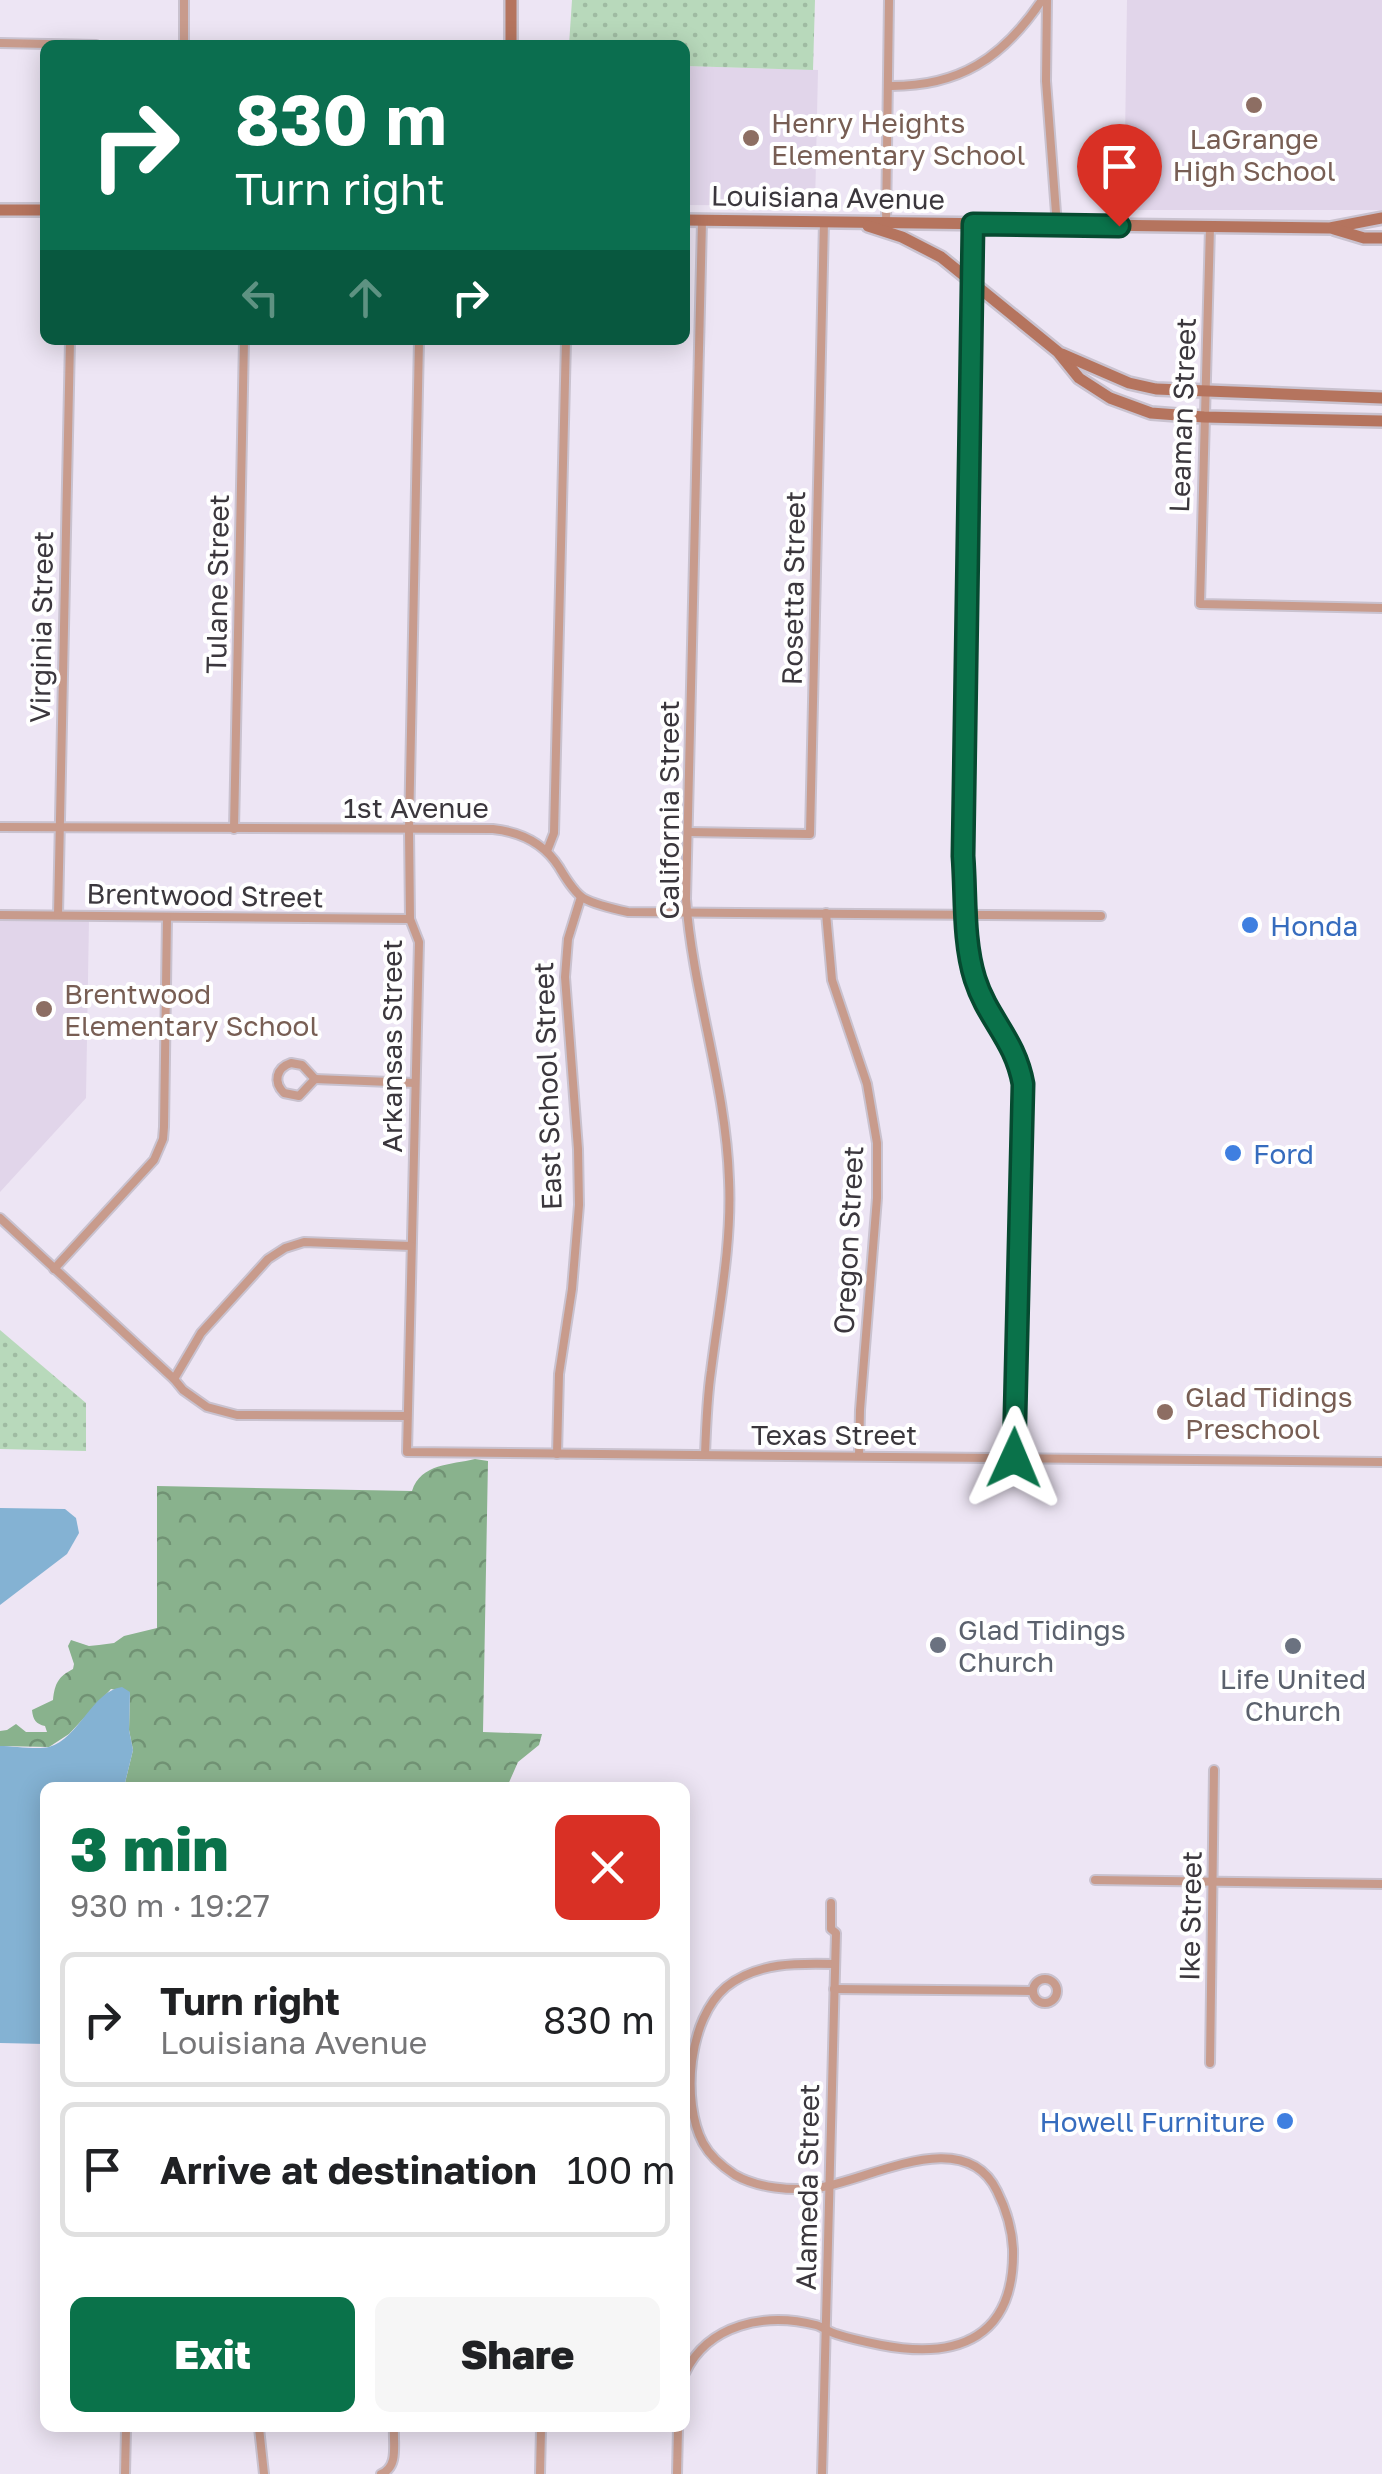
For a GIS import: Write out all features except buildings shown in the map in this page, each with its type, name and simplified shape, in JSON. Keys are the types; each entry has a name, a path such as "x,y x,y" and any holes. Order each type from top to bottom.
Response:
{"main road":[{"path":"511,0 511,40"},
{"path":"0,210 40,210"},
{"name":"Louisiana Avenue","path":"690,220 824,221 886,226 1330,228 1382,218"},
{"path":"886,226 941,257 1058,352 1079,378 1110,398 1151,413 1382,421"},
{"name":"Louisiana Avenue","path":"1330,228 1364,238 1382,238"},
{"path":"1058,352 1129,384 1156,389 1382,398"}],"street":[{"path":"184,0 184,40"},
{"path":"886,226 889,0"},
{"path":"888,86 928,84 981,64 1010,42 1044,0"},
{"path":"1044,0 1057,226"},
{"path":"0,43 40,44"},
{"name":"California Street","path":"702,221 687,912 721,1108 729,1183 728,1252 710,1371 705,1455"},
{"name":"Rosetta Street","path":"688,832 810,834 824,221"},
{"path":"973,224 963,834 966,915 975,980 1015,1052 1023,1084 1014,1458"},
{"name":"Leaman Street","path":"1210,227 1200,604 1382,608"},
{"name":"Virginia Street","path":"58,916 70,345"},
{"name":"Tulane Street","path":"234,830 244,345"},
{"name":"Arkansas Street","path":"406,1452 419,942 410,920 409,830 420,345"},
{"path":"547,851 554,833 566,345"},
{"name":"1st Avenue","path":"0,827 505,830 527,837 547,851 581,897"},
{"path":"581,897 628,912 1102,916"},
{"name":"East School Street","path":"557,1454 559,1374 579,1205 564,977 568,939 581,897"},
{"name":"Oregon Street","path":"826,914 832,980 868,1084 877,1143 860,1456"},
{"name":"Brentwood Street","path":"0,915 410,920"},
{"path":"54,1268 160,1149 164,1127 167,917"},
{"path":"316,1080 304,1093 294,1096 280,1090 277,1080 280,1069 296,1063 316,1080 415,1083"},
{"path":"0,1218 194,1400 222,1413 237,1415 407,1416"},
{"path":"174,1379 201,1333 268,1259 285,1248 304,1242 411,1246"},
{"name":"Texas Street","path":"406,1452 1382,1462"},
{"name":"Ike Street","path":"1210,2063 1214,1770"},
{"path":"1095,1880 1382,1884"},
{"name":"Alameda Street","path":"822,2474 836,1933 830,1929 831,1903"},
{"path":"690,2364 704,2346 735,2327 758,2320 817,2325 835,2334 894,2347 928,2349 960,2344 998,2316 1010,2288 1012,2240 1001,2199 986,2174 965,2161 926,2158 830,2185 770,2186 730,2172 702,2142 694,2119 691,2082 695,2044 710,2005 726,1987 773,1966 835,1964"},
{"path":"834,1989 1032,1991"},
{"path":"125,2474 126,2432"},
{"path":"260,2432 264,2474"},
{"path":"381,2474 392,2468 394,2432"},
{"path":"540,2432 540,2474"},
{"path":"677,2474 678,2432"}],"shaded area":[{"name":"LaGrange High School","path":"1127,0 1382,0 1382,210 1124,210"},
{"name":"Henry Heights Elementary School","path":"690,66 818,70 815,206 690,205"},
{"name":"Brentwood Elementary School","path":"0,919 89,919 86,1098 0,1192"}],"green space":[{"path":"572,0 815,0 813,70 690,66 690,40 569,40"},
{"path":"0,1330 86,1403 86,1451 0,1449"},
{"path":"488,1461 483,1732 542,1734 539,1745 518,1762 509,1782 125,1782 133,1750 130,1693 111,1689 69,1734 49,1747 0,1746 0,1731 16,1724 26,1732 47,1732 32,1710 53,1700 58,1681 73,1669 68,1646 71,1640 89,1646 114,1643 124,1636 157,1628 157,1486 412,1491 422,1475 447,1464"}],"water":[{"path":"0,1508 65,1509 76,1518 79,1533 67,1554 0,1605"},
{"path":"122,1687 130,1692 133,1750 125,1782 40,1782 40,2044 0,2043 0,1746 44,1748 60,1742 111,1690"}],"place":[{"name":"LaGrange High School","path":"1254,105"},
{"name":"Henry Heights Elementary School","path":"751,138"},
{"name":"Honda","path":"1250,925"},
{"name":"Brentwood Elementary School","path":"44,1009"},
{"name":"Ford","path":"1233,1153"},
{"name":"Glad Tidings Preschool","path":"1165,1412"},
{"name":"Glad Tidings Church","path":"938,1645"},
{"name":"Life United Church","path":"1293,1646"},
{"name":"Howell Furniture","path":"1285,2121"}],"route":[{"path":"1014,1458 1023,1084 1015,1052 987,1006 974,974 963,856 973,224 1119,226"}]}
